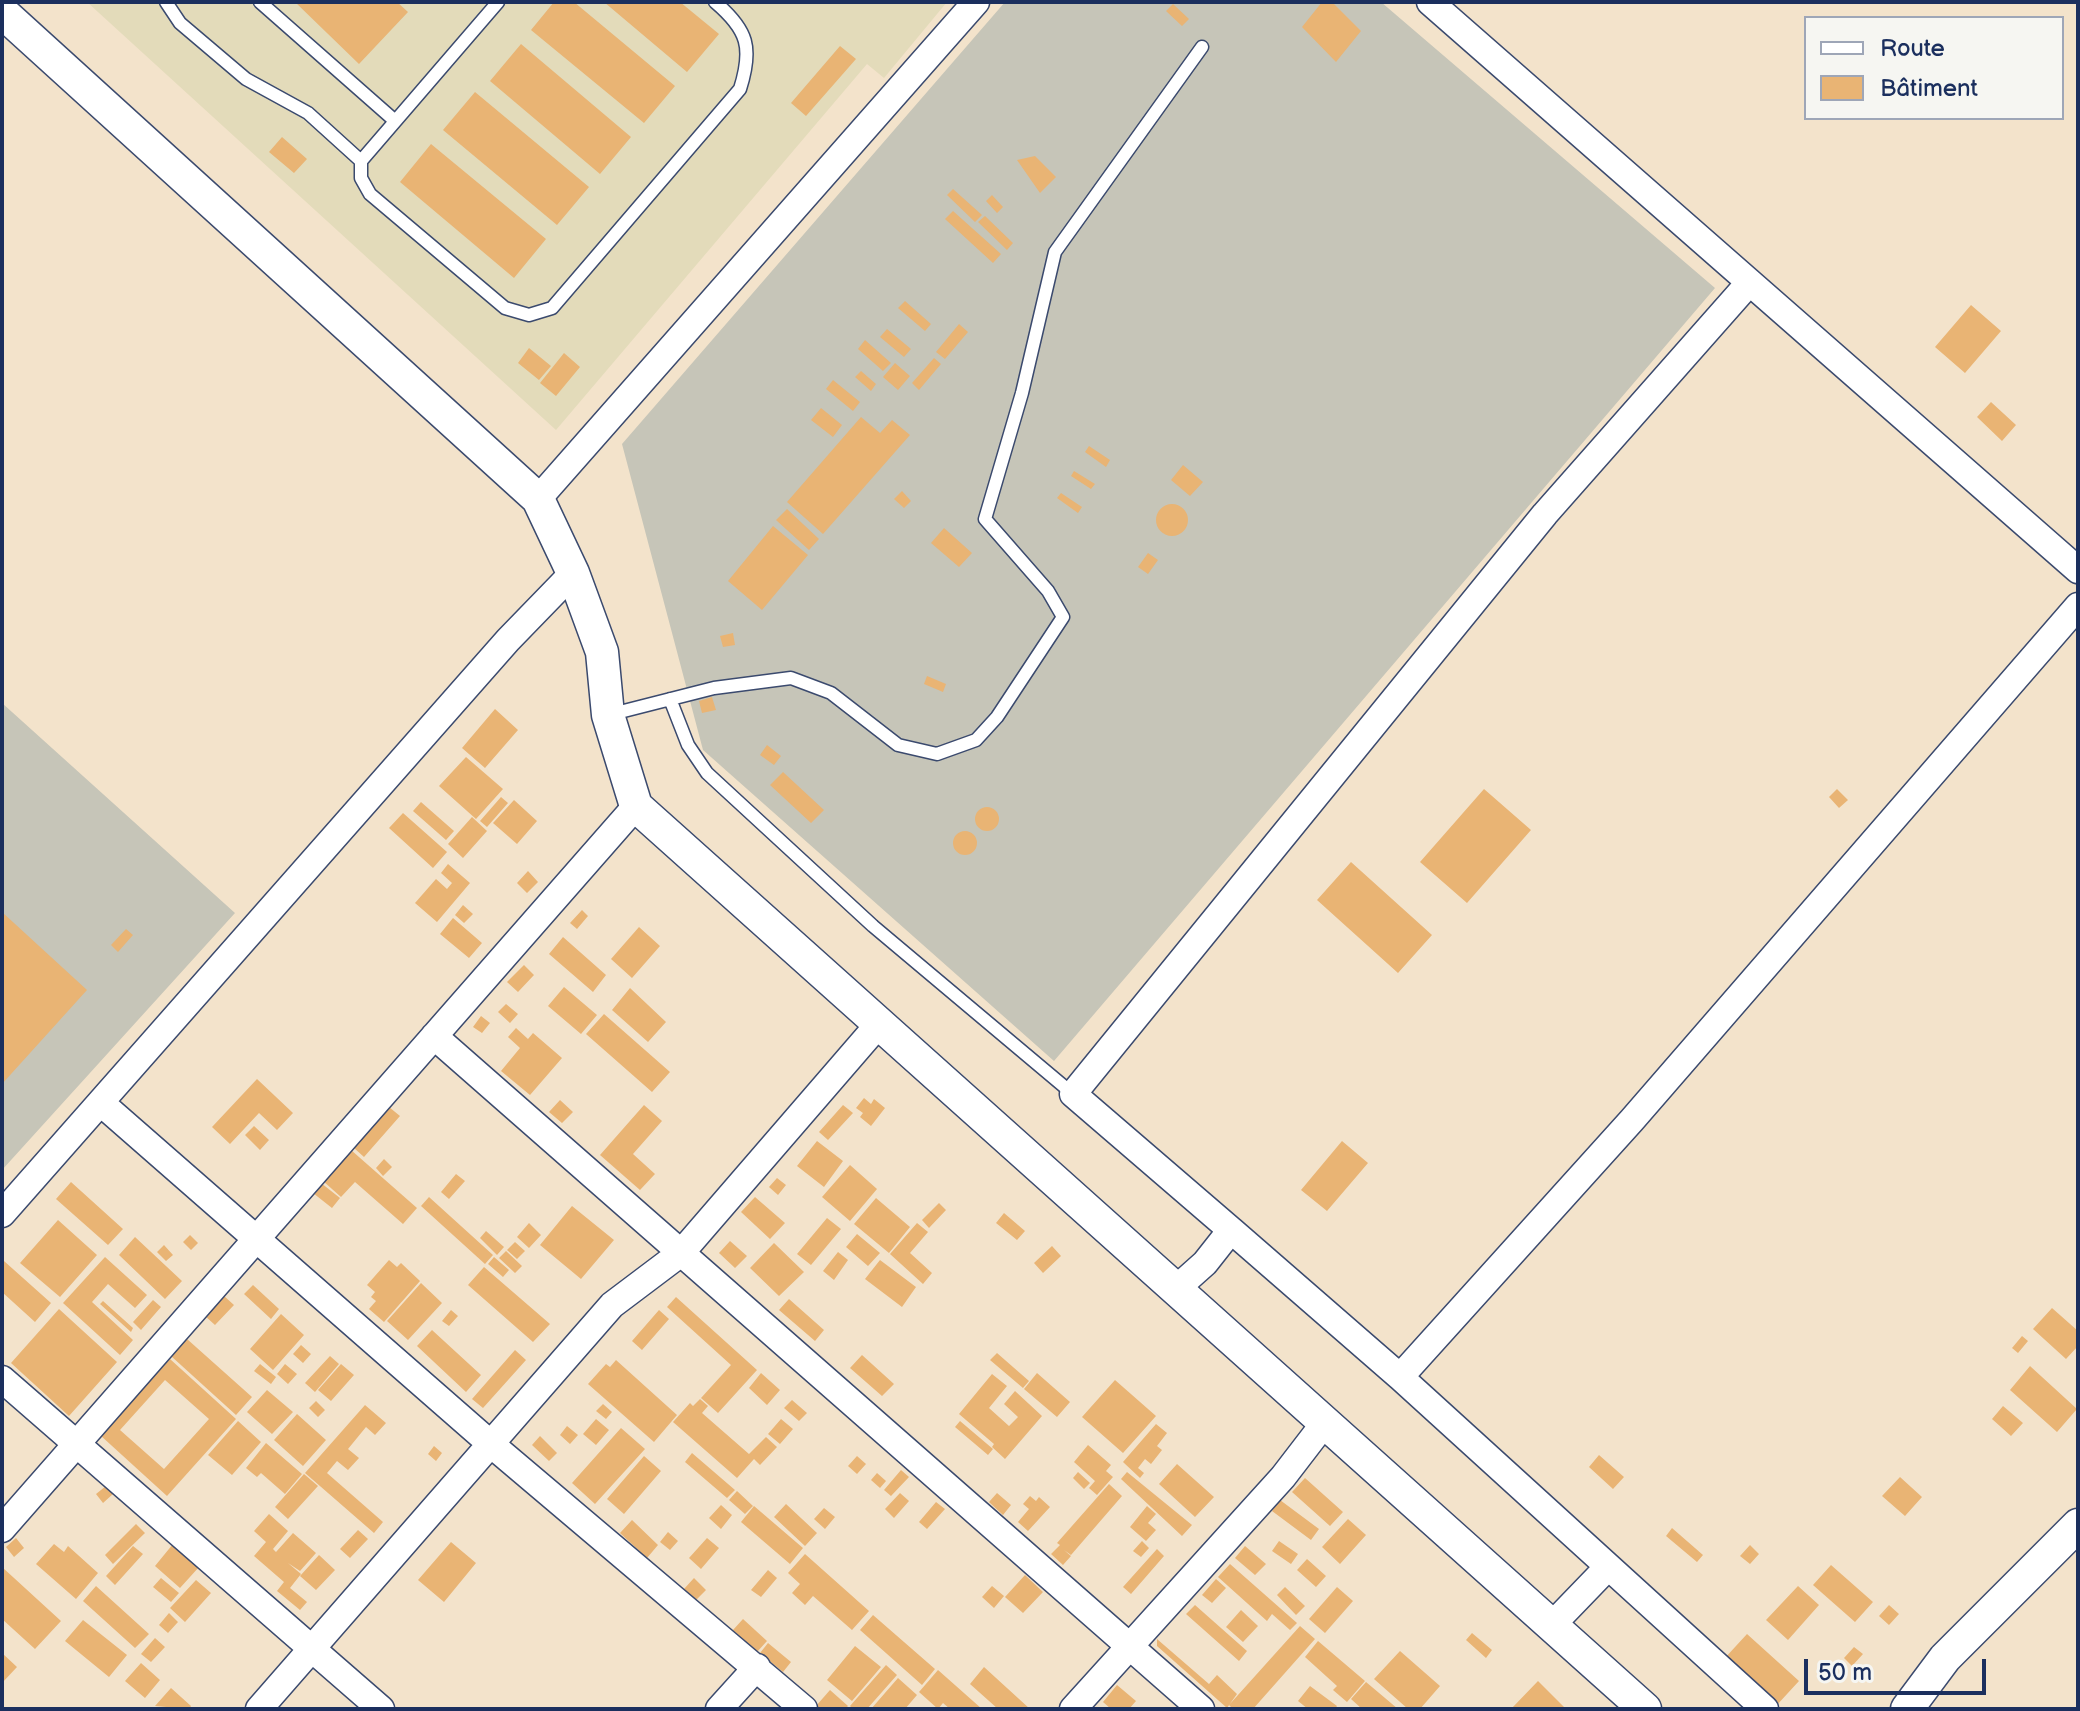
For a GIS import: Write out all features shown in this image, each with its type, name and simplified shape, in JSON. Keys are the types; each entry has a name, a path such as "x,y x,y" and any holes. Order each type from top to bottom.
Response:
{"street":[{"path":"538,499 976,2"},
{"path":"1430,2 2078,570"},
{"path":"2,12 538,499 573,573 602,652 619,713 636,806 1645,1709"},
{"path":"1749,283 1535,526 1073,1094 1227,1235 1400,1377 1601,1572 1765,1709"},
{"path":"2,1214 508,640 573,573"},
{"path":"1400,1377 1632,1120 2078,606"},
{"path":"2,1529 636,806"},
{"path":"259,1709 310,1646 492,1445 612,1305 681,1253 878,1025"},
{"path":"434,1036 1201,1709"},
{"path":"101,1103 492,1445 804,1709"},
{"path":"1177,1288 1205,1263 1227,1235"},
{"path":"2,1379 381,1709"},
{"path":"1073,1709 1283,1477 1326,1421"},
{"path":"1907,1709 1945,1658 2078,1525"},
{"path":"1552,1625 1601,1572"},
{"path":"719,1709 757,1667"}],"lane":[{"path":"166,2 180,23 246,79 308,113 361,161"},
{"path":"260,2 394,120"},
{"path":"498,2 361,161 361,178 370,194 505,308 529,315 552,308 740,89 749,60 746,38 715,2"},
{"path":"619,713 714,688 791,678 831,693 898,745 937,754 976,740 997,717 1063,617 1048,591 1014,556 985,519 1022,393 1055,252 1202,47"},
{"path":"670,699 688,745 707,773 861,916 1073,1094"}],"shaded area":[{"path":"87,2 947,2 884,78 867,64 556,430"},
{"path":"1005,2 1381,2 1715,288 1054,1061 703,750 622,444"},
{"path":"2,703 235,913 2,1170"}],"building":[{"path":"295,2 397,2 408,12 359,64"},
{"path":"554,2 574,2 675,86 644,123 531,30"},
{"path":"604,2 680,2 719,34 687,72"},
{"path":"1322,2 1332,2 1361,31 1336,62 1302,27"},
{"path":"1173,4 1189,19 1182,26 1166,11"},
{"path":"521,44 631,137 600,174 490,81"},
{"path":"840,46 856,59 806,116 791,103"},
{"path":"475,92 589,187 557,225 443,130"},
{"path":"282,137 307,159 294,173 269,152"},
{"path":"431,144 546,239 514,278 400,182"},
{"path":"1035,156 1056,177 1040,193 1017,160"},
{"path":"953,189 982,215 975,222 947,195"},
{"path":"992,195 1003,207 997,213 986,201"},
{"path":"953,211 1001,254 993,263 945,219"},
{"path":"985,216 1013,243 1007,250 978,222"},
{"path":"905,301 931,324 925,331 898,308"},
{"path":"1971,305 2001,331 1965,373 1935,347"},
{"path":"959,324 968,332 945,359 936,352"},
{"path":"887,329 911,349 904,357 880,337"},
{"path":"865,340 891,363 883,371 858,349"},
{"path":"529,348 551,366 539,380 518,363"},
{"path":"564,353 580,367 556,396 540,383"},
{"path":"934,358 941,364 919,390 912,383"},
{"path":"895,363 910,376 898,390 883,377"},
{"path":"861,371 876,384 871,391 855,377"},
{"path":"833,380 860,402 853,411 826,389"},
{"path":"1991,402 2016,425 2002,441 1977,417"},
{"path":"821,408 842,425 833,437 811,420"},
{"path":"861,417 880,433 892,420 910,435 823,534 787,502"},
{"path":"1089,446 1110,460 1106,467 1085,452"},
{"path":"1183,465 1203,482 1190,496 1171,480"},
{"path":"1074,471 1095,484 1091,489 1071,476"},
{"path":"902,491 911,501 904,508 894,499"},
{"path":"1061,493 1082,507 1078,513 1057,498"},
{"path":"1172,504 1184,508 1188,520 1184,532 1172,536 1160,532 1156,520 1160,508"},
{"path":"787,509 819,539 809,550 776,520"},
{"path":"773,526 808,555 762,610 728,581"},
{"path":"944,528 972,553 959,567 931,543"},
{"path":"1148,553 1158,560 1148,574 1138,567"},
{"path":"733,633 735,645 723,647 720,636"},
{"path":"927,676 946,684 943,692 924,684"},
{"path":"712,697 716,710 702,713 699,701"},
{"path":"495,709 518,730 485,768 462,748"},
{"path":"767,745 781,756 774,765 760,755"},
{"path":"466,757 503,789 476,819 439,786"},
{"path":"783,772 824,810 811,823 770,785"},
{"path":"1484,789 1531,830 1467,903 1420,862"},
{"path":"1837,789 1848,800 1839,808 1829,797"},
{"path":"501,797 508,803 487,827 480,821"},
{"path":"514,800 537,821 517,844 493,823"},
{"path":"421,802 454,831 446,840 413,811"},
{"path":"987,807 995,811 999,819 995,827 987,831 979,827 975,819 979,811"},
{"path":"403,813 447,852 433,868 389,828"},
{"path":"472,817 487,831 463,858 448,844"},
{"path":"965,831 974,834 977,843 974,852 965,855 956,852 953,843 956,834"},
{"path":"1351,862 1432,935 1398,973 1317,900"},
{"path":"448,864 470,883 437,922 415,903 436,879 447,889 452,883 441,873"},
{"path":"528,871 538,882 527,893 517,883"},
{"path":"463,905 473,914 464,923 455,915"},
{"path":"582,910 588,916 577,929 570,923"},
{"path":"2,912 87,990 2,1084"},
{"path":"453,918 482,943 469,958 440,934"},
{"path":"639,927 660,946 632,978 611,959"},
{"path":"126,929 133,935 118,952 111,945"},
{"path":"563,937 606,975 593,992 549,954"},
{"path":"524,965 534,975 518,992 507,982"},
{"path":"564,987 597,1015 581,1034 548,1006"},
{"path":"630,988 666,1022 648,1042 612,1010"},
{"path":"506,1004 518,1014 510,1023 498,1012"},
{"path":"604,1014 670,1072 652,1092 586,1034"},
{"path":"481,1016 490,1023 482,1033 473,1027"},
{"path":"516,1028 528,1039 533,1033 562,1058 530,1095 501,1071 520,1048 508,1037"},
{"path":"257,1079 293,1113 277,1130 259,1113 230,1144 212,1127"},
{"path":"864,1098 871,1104 874,1099 885,1108 871,1126 860,1117 863,1113 856,1108"},
{"path":"560,1100 573,1112 562,1123 549,1112"},
{"path":"644,1105 662,1121 633,1154 655,1174 640,1190 600,1155"},
{"path":"843,1105 853,1113 828,1140 819,1132"},
{"path":"389,1107 400,1116 364,1157 354,1148"},
{"path":"254,1126 269,1140 260,1150 245,1135"},
{"path":"817,1141 843,1161 824,1187 797,1166"},
{"path":"1342,1141 1368,1163 1327,1211 1301,1190"},
{"path":"351,1150 417,1208 403,1224 355,1182 341,1197 323,1181"},
{"path":"384,1159 392,1167 383,1176 376,1168"},
{"path":"850,1165 877,1189 850,1221 822,1197"},
{"path":"456,1174 465,1181 449,1199 441,1192"},
{"path":"777,1178 786,1185 778,1195 769,1187"},
{"path":"71,1182 123,1229 108,1245 56,1199"},
{"path":"321,1183 340,1198 332,1208 313,1193"},
{"path":"429,1197 493,1255 485,1264 421,1206"},
{"path":"755,1197 785,1223 770,1239 741,1212"},
{"path":"876,1198 910,1227 889,1253 854,1224"},
{"path":"939,1203 946,1210 929,1228 922,1220"},
{"path":"572,1206 614,1240 581,1279 540,1245"},
{"path":"1004,1213 1025,1231 1017,1240 996,1223"},
{"path":"827,1218 841,1229 811,1265 797,1254"},
{"path":"58,1220 97,1255 60,1297 20,1263"},
{"path":"529,1223 541,1235 529,1248 517,1237"},
{"path":"917,1223 928,1232 910,1253 932,1273 923,1284 890,1254"},
{"path":"486,1231 504,1247 497,1255 480,1238"},
{"path":"857,1234 880,1253 868,1266 846,1247"},
{"path":"190,1235 198,1243 191,1250 183,1242"},
{"path":"135,1237 182,1281 165,1299 119,1255"},
{"path":"730,1241 747,1256 735,1268 719,1253"},
{"path":"515,1242 525,1251 517,1259 507,1250"},
{"path":"774,1243 804,1272 779,1296 750,1268"},
{"path":"164,1245 173,1255 166,1261 157,1252"},
{"path":"1052,1246 1061,1256 1043,1273 1034,1263"},
{"path":"506,1251 522,1266 515,1273 499,1258"},
{"path":"838,1252 848,1260 834,1280 823,1271"},
{"path":"105,1257 147,1295 135,1308 108,1284 92,1302 133,1340 120,1355 63,1303"},
{"path":"494,1257 509,1270 503,1277 488,1264"},
{"path":"389,1260 397,1267 401,1263 420,1281 384,1322 369,1309 376,1301 371,1297 375,1292 367,1285"},
{"path":"880,1260 916,1287 902,1307 865,1279"},
{"path":"4,1261 51,1303 35,1322 2,1292"},
{"path":"484,1267 550,1324 533,1342 468,1285"},
{"path":"421,1283 442,1303 408,1340 387,1321"},
{"path":"253,1285 279,1309 271,1319 244,1294"},
{"path":"224,1296 234,1305 215,1325 205,1316"},
{"path":"676,1297 757,1370 718,1413 701,1398 731,1365 667,1307"},
{"path":"789,1299 824,1330 815,1341 779,1310"},
{"path":"153,1300 161,1307 141,1330 133,1322"},
{"path":"103,1301 133,1328 131,1332 100,1304"},
{"path":"2052,1308 2078,1331 2078,1346 2066,1359 2033,1329"},
{"path":"59,1309 117,1362 69,1416 11,1363"},
{"path":"451,1310 458,1316 449,1326 442,1321"},
{"path":"659,1310 669,1319 642,1350 632,1341"},
{"path":"281,1314 304,1335 273,1370 250,1349"},
{"path":"432,1330 481,1375 466,1392 417,1346"},
{"path":"2022,1336 2028,1341 2018,1353 2012,1348"},
{"path":"187,1339 252,1397 236,1415 171,1356"},
{"path":"301,1345 311,1354 303,1363 293,1354"},
{"path":"515,1350 526,1360 483,1408 472,1399"},
{"path":"997,1353 1029,1381 1023,1388 990,1360"},
{"path":"862,1355 894,1384 882,1396 850,1368"},
{"path":"330,1356 339,1364 315,1392 305,1383"},
{"path":"170,1359 236,1419 167,1496 100,1435","holes":["165,1380 209,1419 164,1469 120,1430"]},
{"path":"616,1360 677,1415 654,1442 588,1384 606,1364 610,1367"},
{"path":"260,1364 276,1377 271,1384 254,1371"},
{"path":"285,1364 297,1374 288,1384 277,1374"},
{"path":"341,1364 354,1375 331,1401 318,1390"},
{"path":"2030,1366 2077,1409 2057,1432 2010,1390"},
{"path":"761,1373 780,1390 767,1405 749,1388"},
{"path":"1037,1373 1070,1402 1057,1417 1024,1389"},
{"path":"992,1374 1007,1386 989,1408 1009,1426 1018,1417 1004,1404 1015,1391 1042,1416 1005,1459 992,1447 994,1444 959,1414"},
{"path":"1115,1380 1156,1416 1123,1453 1082,1417"},
{"path":"267,1390 293,1412 272,1434 247,1412"},
{"path":"700,1399 708,1406 702,1413 749,1454 766,1437 777,1447 760,1465 754,1459 737,1478 673,1422 690,1403 693,1406"},
{"path":"792,1400 807,1413 799,1421 784,1408"},
{"path":"316,1401 325,1410 318,1417 309,1408"},
{"path":"603,1404 612,1412 606,1419 596,1411"},
{"path":"365,1405 386,1423 375,1435 366,1427 348,1449 359,1458 348,1470 337,1461 327,1473 383,1522 374,1533 305,1473"},
{"path":"2003,1406 2023,1423 2011,1436 1992,1419"},
{"path":"297,1414 326,1440 303,1466 274,1440"},
{"path":"596,1419 609,1430 596,1445 583,1434"},
{"path":"781,1419 793,1429 780,1444 768,1434"},
{"path":"238,1421 261,1442 232,1475 208,1455"},
{"path":"960,1421 993,1449 988,1455 955,1427"},
{"path":"1156,1424 1167,1433 1157,1446 1162,1450 1151,1464 1145,1459 1138,1468 1144,1473 1140,1478 1123,1462"},
{"path":"567,1426 578,1435 570,1444 560,1435"},
{"path":"621,1428 645,1449 595,1504 572,1483"},
{"path":"540,1436 557,1453 549,1461 532,1445"},
{"path":"266,1443 302,1474 285,1494 261,1473 257,1477 246,1468"},
{"path":"1088,1445 1111,1465 1106,1471 1113,1477 1097,1495 1089,1488 1095,1481 1074,1462"},
{"path":"434,1446 442,1453 436,1461 428,1454"},
{"path":"692,1453 735,1490 727,1498 685,1462"},
{"path":"1599,1455 1624,1477 1613,1489 1589,1467"},
{"path":"644,1456 661,1471 624,1514 607,1499"},
{"path":"857,1456 866,1464 857,1474 848,1466"},
{"path":"1177,1464 1214,1497 1195,1517 1159,1484"},
{"path":"901,1470 909,1477 891,1496 884,1490"},
{"path":"1078,1472 1090,1483 1084,1489 1073,1478"},
{"path":"1127,1472 1192,1525 1182,1536 1121,1479"},
{"path":"877,1473 886,1481 880,1488 871,1480"},
{"path":"304,1474 318,1486 288,1519 275,1507"},
{"path":"1900,1477 1922,1497 1905,1516 1882,1496"},
{"path":"1305,1478 1343,1512 1330,1526 1292,1492"},
{"path":"1109,1484 1122,1496 1071,1555 1064,1550 1071,1556 1063,1565 1051,1554 1060,1545 1057,1543"},
{"path":"106,1486 113,1494 103,1503 96,1494"},
{"path":"737,1491 753,1506 745,1514 729,1500"},
{"path":"900,1493 909,1501 894,1518 885,1509"},
{"path":"997,1493 1011,1505 1003,1515 989,1502"},
{"path":"1030,1496 1036,1501 1039,1497 1050,1507 1028,1531 1018,1522 1029,1509 1023,1504"},
{"path":"1280,1500 1319,1529 1311,1540 1272,1511"},
{"path":"936,1502 945,1509 927,1529 919,1522"},
{"path":"786,1504 817,1533 805,1546 774,1517"},
{"path":"721,1505 732,1515 721,1529 709,1518"},
{"path":"754,1506 803,1548 790,1564 741,1522"},
{"path":"1147,1506 1156,1514 1148,1523 1156,1530 1146,1541 1130,1527"},
{"path":"824,1508 835,1517 825,1529 814,1519"},
{"path":"269,1514 288,1531 273,1549 276,1552 293,1533 316,1553 300,1571 288,1563 301,1574 290,1588 307,1602 300,1610 277,1591 284,1582 254,1556 266,1542 254,1531"},
{"path":"1348,1519 1366,1535 1340,1564 1322,1547"},
{"path":"632,1520 658,1545 647,1558 620,1533"},
{"path":"136,1524 145,1533 113,1564 105,1555"},
{"path":"1672,1528 1703,1555 1697,1562 1666,1536"},
{"path":"358,1530 368,1539 350,1558 340,1549"},
{"path":"668,1532 678,1541 670,1550 660,1542"},
{"path":"16,1538 24,1548 14,1557 6,1547"},
{"path":"707,1538 719,1548 701,1569 689,1558"},
{"path":"1142,1541 1149,1548 1141,1557 1133,1551"},
{"path":"1279,1541 1298,1554 1291,1564 1272,1551"},
{"path":"451,1542 476,1563 444,1602 418,1580"},
{"path":"54,1544 64,1552 68,1546 98,1573 76,1599 36,1564"},
{"path":"173,1544 199,1567 180,1588 155,1566"},
{"path":"1750,1545 1759,1554 1750,1564 1740,1556"},
{"path":"133,1546 143,1554 115,1585 106,1576"},
{"path":"1245,1546 1266,1564 1255,1575 1235,1558"},
{"path":"1157,1549 1164,1556 1131,1594 1123,1587"},
{"path":"805,1554 869,1611 852,1630 813,1596 805,1605 792,1593 800,1584 788,1573"},
{"path":"319,1555 335,1570 316,1590 300,1576"},
{"path":"1307,1559 1326,1576 1316,1587 1297,1570"},
{"path":"1230,1564 1297,1623 1290,1630 1272,1614 1267,1621 1218,1577"},
{"path":"1831,1565 1873,1602 1855,1622 1813,1585"},
{"path":"2,1567 61,1621 35,1649 2,1619"},
{"path":"768,1570 777,1578 761,1597 751,1590"},
{"path":"1025,1575 1043,1592 1023,1613 1005,1597"},
{"path":"161,1578 179,1593 171,1602 153,1587"},
{"path":"694,1578 706,1590 696,1600 684,1589"},
{"path":"1216,1579 1226,1588 1212,1603 1202,1595"},
{"path":"196,1580 211,1593 185,1622 170,1608"},
{"path":"96,1586 149,1634 135,1648 83,1601"},
{"path":"992,1586 1004,1596 994,1608 982,1597"},
{"path":"1798,1586 1819,1605 1788,1640 1766,1620"},
{"path":"1285,1587 1305,1606 1296,1615 1277,1595"},
{"path":"1337,1587 1353,1601 1325,1633 1309,1619"},
{"path":"1195,1605 1247,1651 1239,1661 1186,1614"},
{"path":"1889,1605 1899,1614 1889,1625 1879,1616"},
{"path":"1241,1610 1258,1626 1243,1642 1226,1627"},
{"path":"169,1613 178,1622 168,1633 159,1625"},
{"path":"873,1615 935,1669 922,1685 860,1630"},
{"path":"743,1619 767,1641 757,1652 733,1630"},
{"path":"83,1620 127,1655 109,1677 65,1641"},
{"path":"1300,1626 1315,1639 1253,1709 1233,1709 1229,1705"},
{"path":"1472,1633 1492,1650 1486,1658 1466,1640"},
{"path":"1747,1634 1799,1681 1776,1706 1724,1659"},
{"path":"155,1638 165,1647 151,1662 141,1654"},
{"path":"1157,1639 1209,1684 1217,1675 1237,1694 1227,1708 1157,1646"},
{"path":"1318,1641 1365,1681 1347,1702 1333,1690 1337,1686 1305,1657"},
{"path":"768,1643 791,1662 783,1672 760,1653"},
{"path":"855,1646 881,1667 852,1701 827,1680"},
{"path":"1854,1647 1863,1654 1852,1666 1844,1658"},
{"path":"1400,1651 1440,1686 1420,1709 1408,1709 1374,1679"},
{"path":"2,1653 17,1667 2,1683"},
{"path":"141,1663 160,1680 145,1698 125,1681"},
{"path":"886,1665 897,1675 867,1709 853,1709 850,1706"},
{"path":"984,1667 1030,1709 998,1709 970,1684"},
{"path":"938,1670 982,1709 950,1709 943,1703 938,1709 919,1692"},
{"path":"898,1678 917,1695 905,1709 871,1709"},
{"path":"1538,1681 1566,1709 1511,1709"},
{"path":"1366,1682 1398,1709 1362,1709 1351,1699"},
{"path":"1117,1685 1136,1701 1129,1709 1111,1709 1103,1702"},
{"path":"1310,1686 1337,1706 1335,1709 1308,1709 1298,1701"},
{"path":"171,1688 191,1706 189,1709 155,1706"},
{"path":"830,1690 848,1706 845,1709 820,1709 816,1706"}]}
